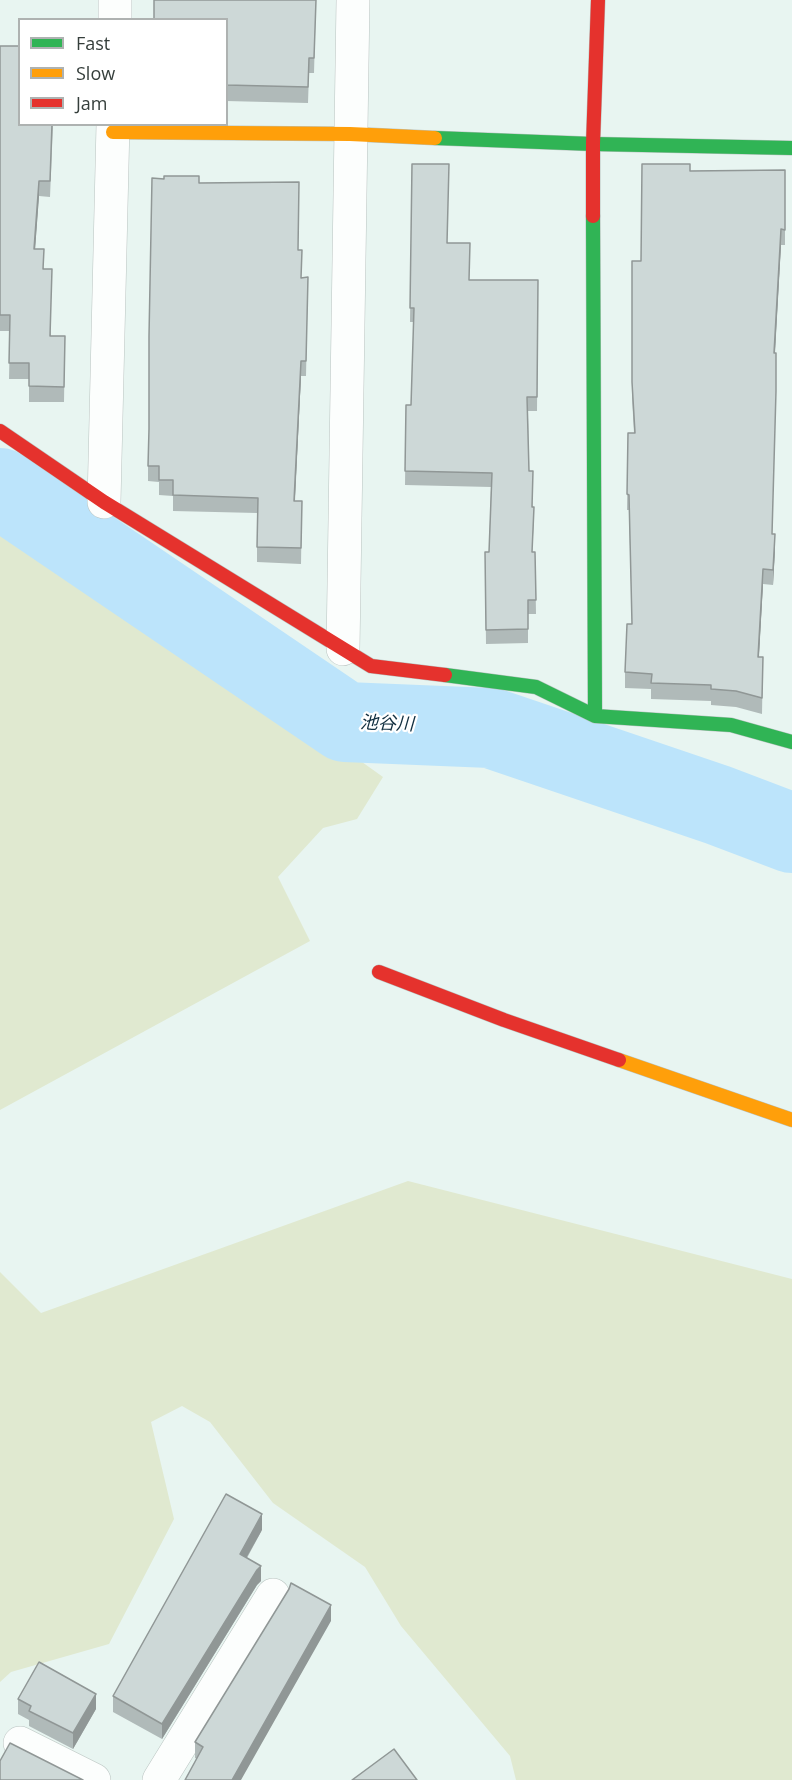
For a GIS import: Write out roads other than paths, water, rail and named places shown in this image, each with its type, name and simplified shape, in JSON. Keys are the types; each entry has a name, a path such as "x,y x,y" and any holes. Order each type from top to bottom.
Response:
{"street":[{"path":"115,0 115,18"},
{"path":"343,649 353,0"},
{"path":"595,717 593,144 598,0"},
{"path":"104,502 113,128 350,134 593,144 792,148"},
{"path":"0,431 104,502 371,666 536,687 595,717 731,724 792,742"},
{"path":"379,972 504,1020 792,1120"},
{"path":"159,1780 273,1595"},
{"path":"20,1743 94,1780"}],"waterway":[{"name":"池谷川","path":"0,488 345,722 491,728 718,805 792,833"}]}
